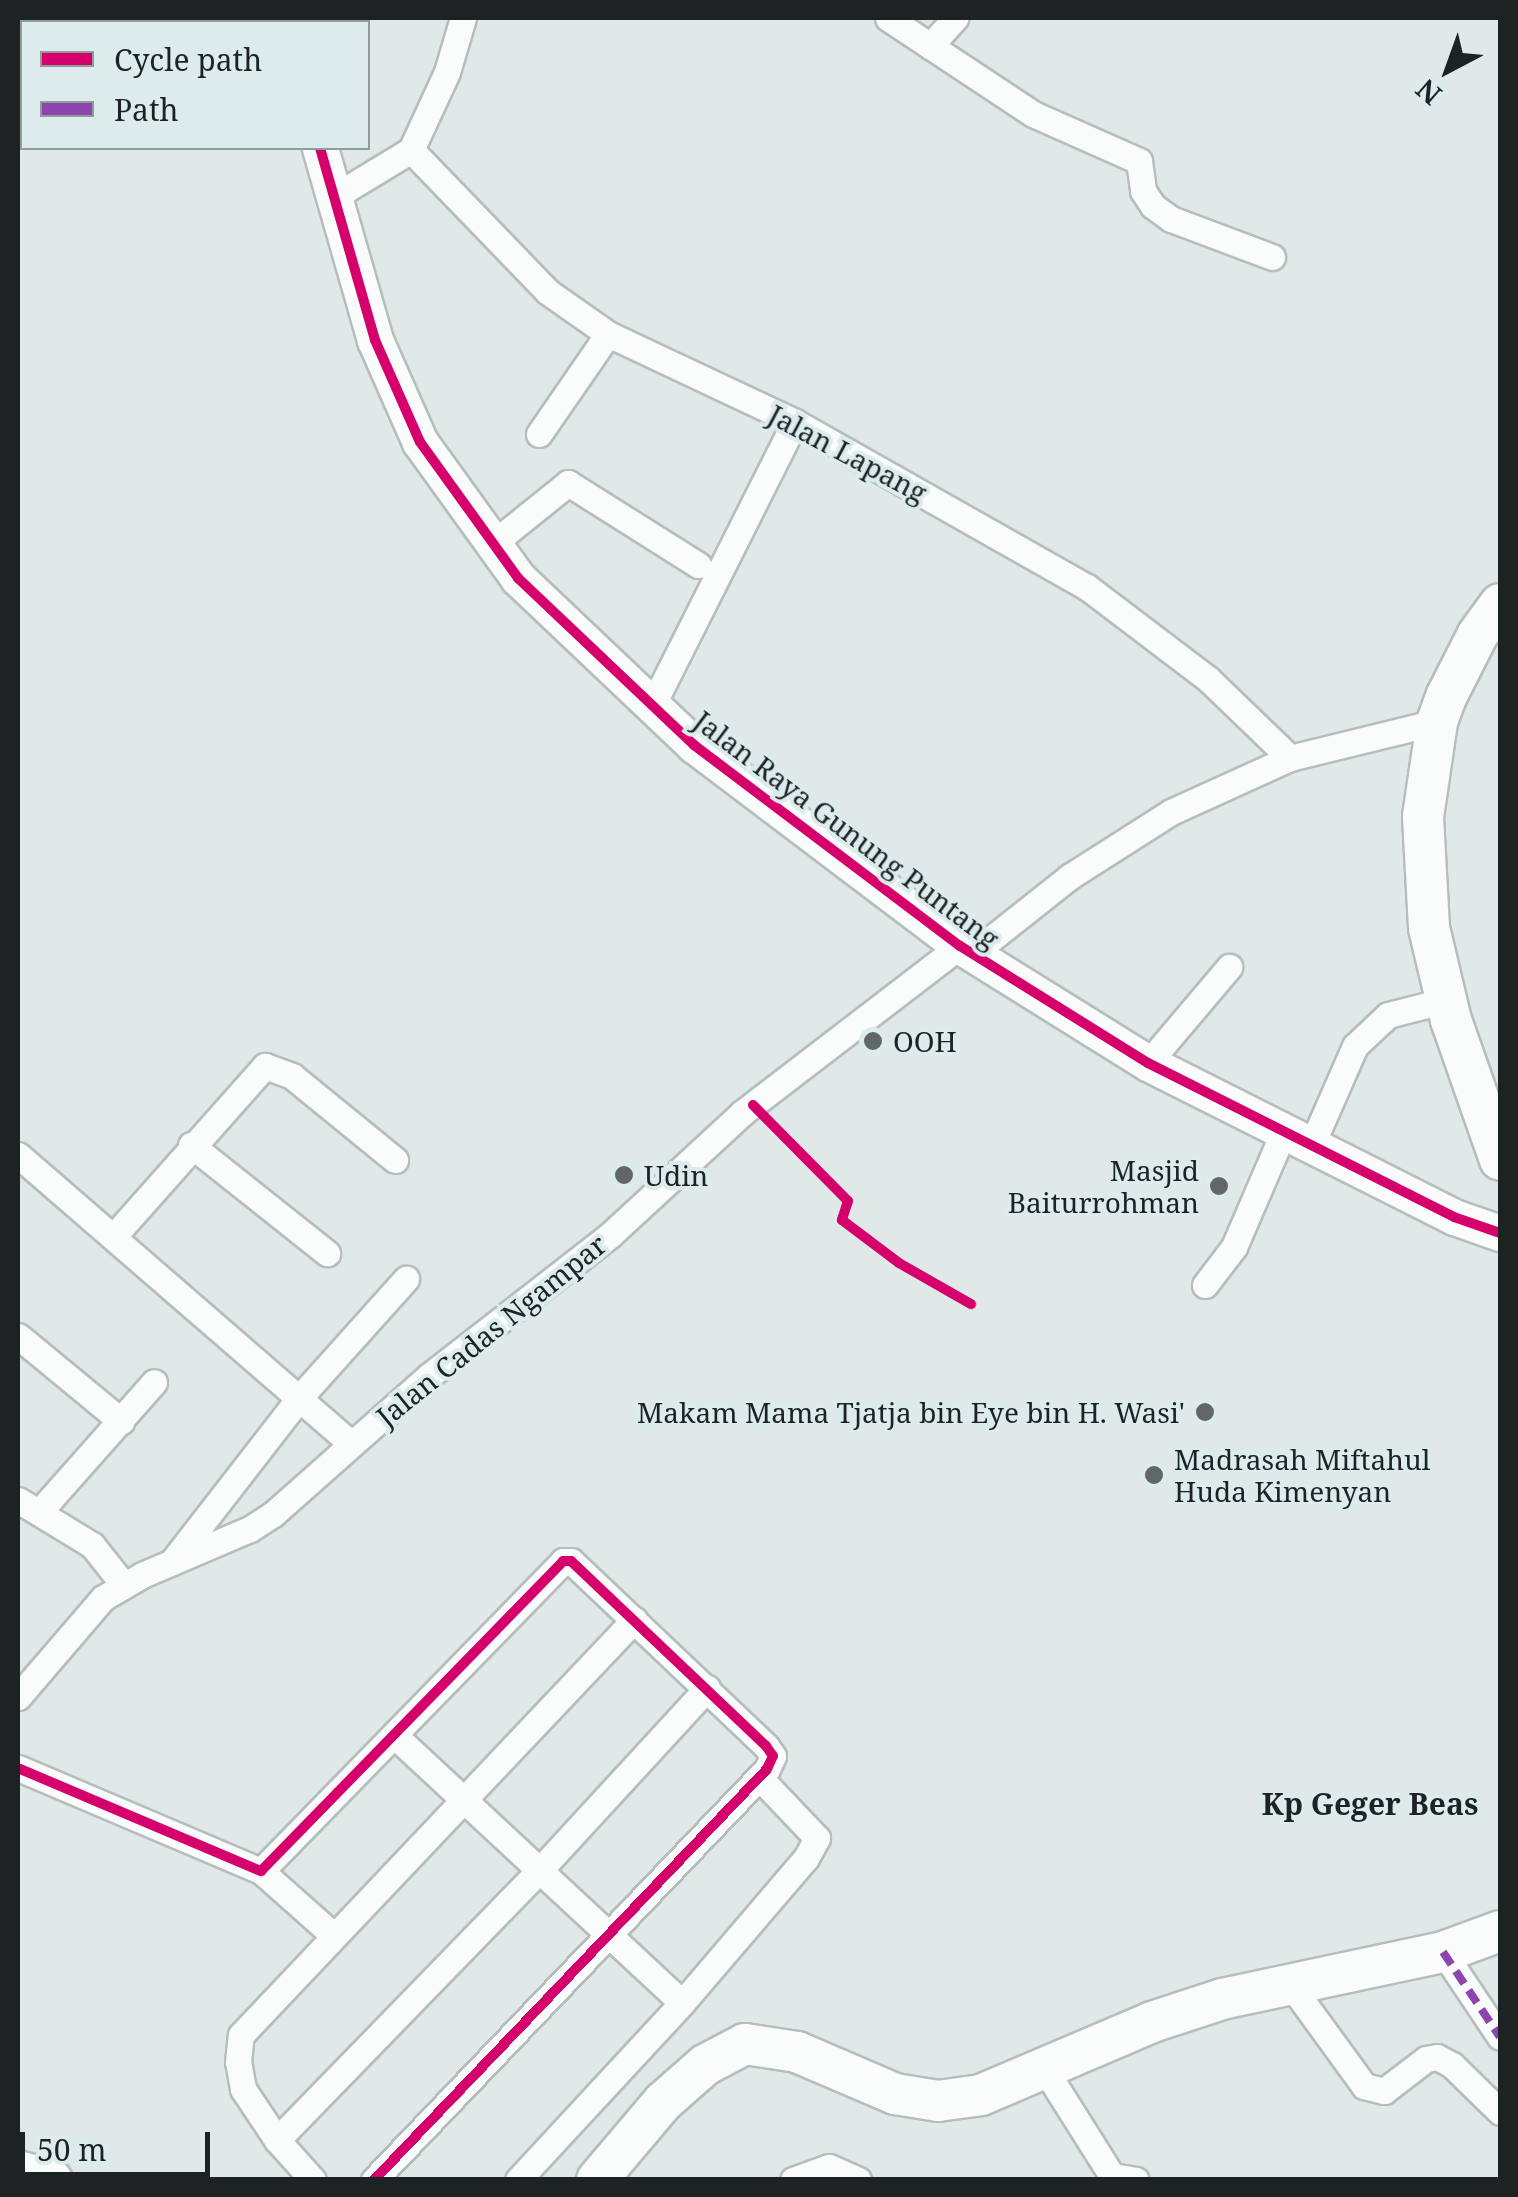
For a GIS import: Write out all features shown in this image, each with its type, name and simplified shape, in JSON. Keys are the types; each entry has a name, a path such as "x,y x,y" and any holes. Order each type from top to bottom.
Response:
{"main road":[{"path":"1500,604 1461,664 1438,722 1424,817 1429,928 1446,1000 1500,1160"},
{"path":"605,2176 663,2102 704,2066 745,2044 797,2052 895,2094 938,2101 981,2095 1152,2022 1290,1984 1442,1952 1500,1931"},
{"path":"18,2172 52,2180"}],"street":[{"path":"332,198 411,150 447,72 463,18"},
{"path":"888,18 1033,114 1139,161 1143,191 1153,206 1172,218 1272,257"},
{"path":"930,46 955,18"},
{"name":"Jalan Raya Gunung Puntang","path":"320,150 375,340 420,442 518,578 652,706 787,819 966,950 1148,1063 1454,1217 1500,1233"},
{"name":"Jalan Lapang","path":"411,150 548,292 608,334 795,422 1088,588 1208,679 1290,758"},
{"path":"539,434 608,334"},
{"path":"652,706 795,422"},
{"path":"490,544 568,483 698,565"},
{"name":"Jalan Cadas Ngampar","path":"18,1697 103,1598 124,1584 250,1529 350,1443 610,1235 742,1113 1114,847 1171,812 1290,758 1438,722"},
{"path":"1148,1063 1229,967"},
{"path":"1205,1286 1234,1247 1355,1046 1388,1015 1446,1000"},
{"path":"113,1237 258,1070 272,1066 292,1076 395,1160"},
{"path":"191,1145 327,1252"},
{"path":"18,1155 350,1443"},
{"path":"172,1562 300,1397 406,1279"},
{"path":"23,1351 121,1420"},
{"path":"124,1584 92,1545 29,1506 121,1420 154,1382"},
{"path":"261,1870 556,1563 570,1561 707,1688 773,1756 759,1777 609,1937 374,2180"},
{"path":"313,2180 277,2140 244,2089 238,2062 242,2035 634,1620"},
{"path":"277,2140 538,1872 707,1688"},
{"path":"394,1735 682,2003"},
{"path":"18,1768 261,1870 333,1935"},
{"path":"518,2180 682,2003 806,1858 817,1838 759,1777"},
{"path":"1442,1952 1500,2037"},
{"path":"1290,1984 1364,2086 1384,2091 1426,2059 1437,2057 1452,2065 1500,2112"},
{"path":"1044,2068 1119,2178"},
{"path":"793,2180 829,2167 858,2180"}],"marked path":[{"path":"1443,1952 1500,2037"}],"cycle path":[{"path":"321,150 375,340 420,442 518,578 694,745 960,946 1148,1063 1454,1217 1500,1233"},
{"path":"753,1105 848,1201 842,1220 899,1263 971,1304"},
{"path":"18,1768 261,1871 563,1561 571,1561 766,1746 773,1756 767,1769 374,2180"}],"place":[{"name":"OOH","path":"873,1041"},
{"name":"Udin","path":"624,1175"},
{"name":"Masjid Baiturrohman","path":"1219,1186"},
{"name":"Makam Mama Tjatja bin Eye bin H. Wasi'","path":"1205,1412"},
{"name":"Madrasah Miftahul Huda Kimenyan","path":"1154,1475"}],"district":[{"name":"Kp Geger Beas","path":"1370,1804"}]}
